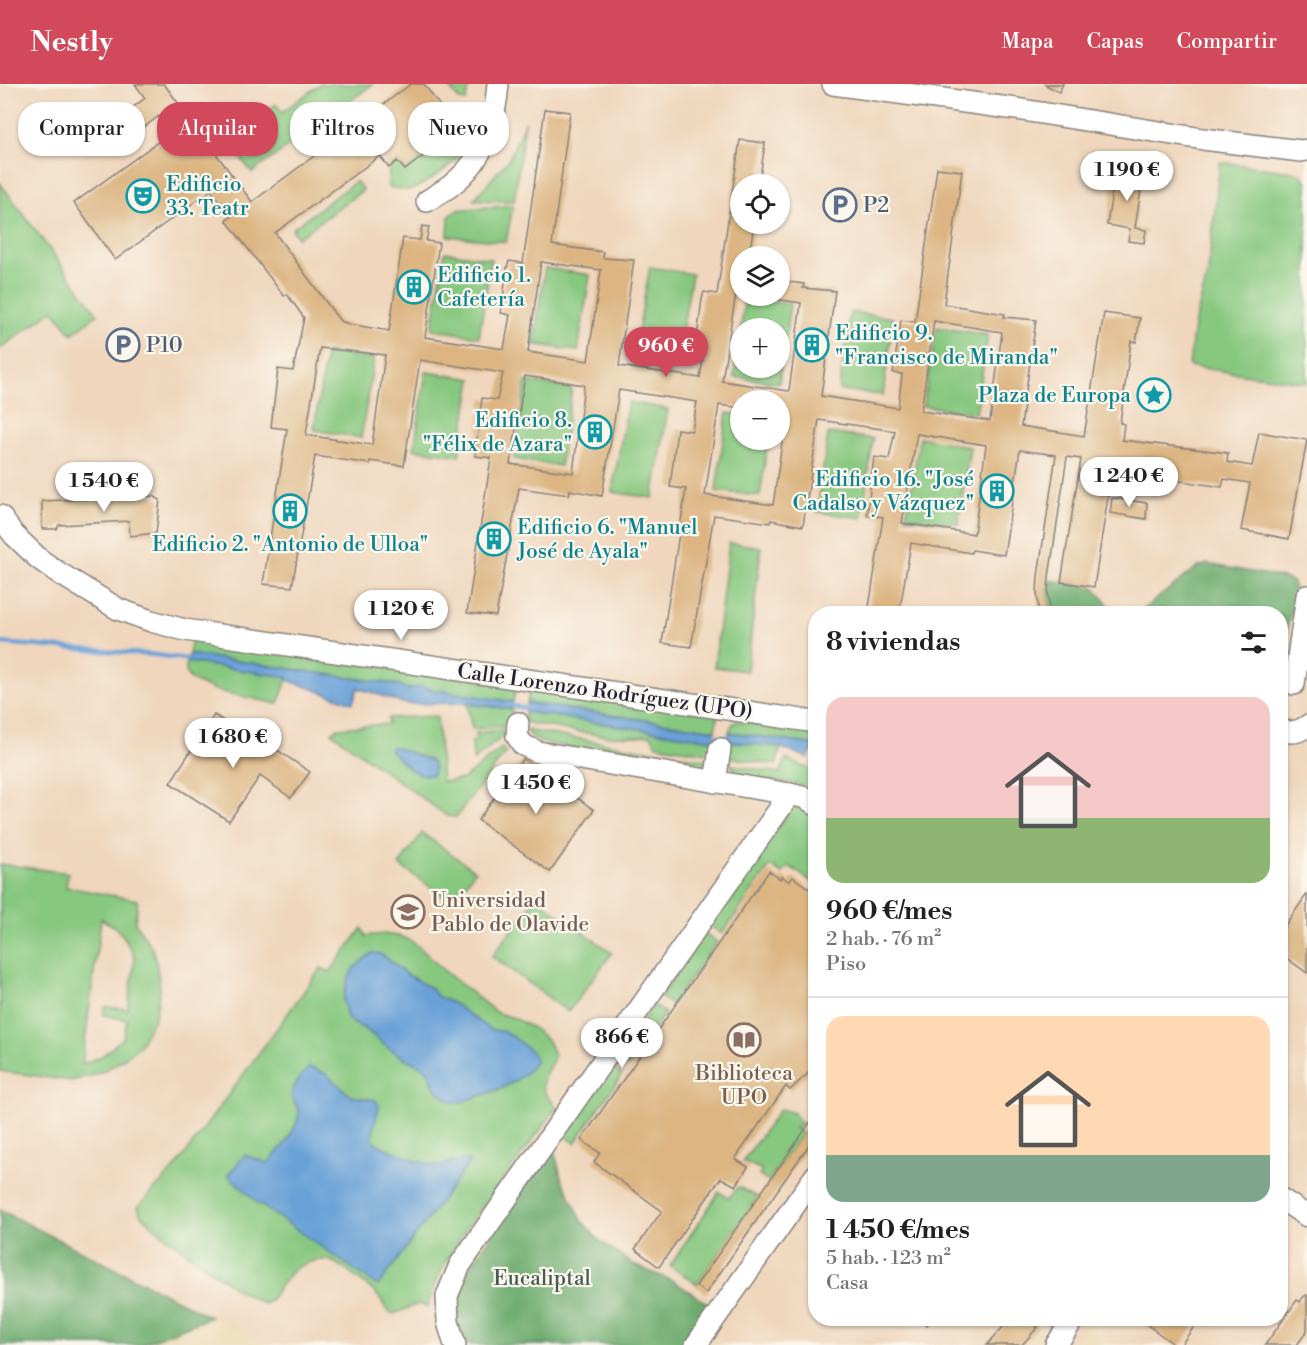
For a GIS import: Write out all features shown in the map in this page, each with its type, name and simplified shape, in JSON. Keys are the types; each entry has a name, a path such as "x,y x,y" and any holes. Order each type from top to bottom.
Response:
{"street":[{"path":"833,84 1305,152"},
{"path":"427,201 453,184 473,165 490,131 498,87"},
{"name":"Calle Lorenzo Rodríguez (UPO)","path":"0,516 14,535 46,564 118,609 185,630 725,719 808,722"},
{"path":"1294,687 1307,596"},
{"path":"518,723 517,736 524,745 538,752 790,794 808,799"},
{"path":"1288,734 1307,726"},
{"path":"715,782 720,749"},
{"path":"455,1345 448,1322 447,1296 460,1265 790,794"},
{"path":"696,1345 808,1186"},
{"path":"1288,1204 1307,1216"},
{"path":"1056,1345 1069,1326"}],"shaded area":[{"name":"Universidad Pablo de Olavide","path":"0,84 1307,84 1307,1345 1113,1345 1097,1326 1288,1326 1288,606 808,606 808,1326 1087,1326 1073,1345 266,1345 0,1210"}],"green space":[{"path":"320,84 373,84 349,102 296,102"},
{"path":"447,84 469,84 466,101 459,100"},
{"path":"290,106 290,145 278,154 278,107 282,112"},
{"path":"525,121 514,201 473,200 509,159"},
{"path":"239,156 275,156 252,173"},
{"path":"424,156 460,156 444,170 416,188 405,190 388,187 389,168 397,161 405,170"},
{"path":"1220,162 1300,173 1307,182 1307,383 1189,366 1194,326 1208,273"},
{"path":"356,181 363,190 298,238 292,229"},
{"path":"0,183 98,314 72,334 53,310 0,349"},
{"path":"513,205 506,242 448,236 449,217 456,210"},
{"path":"445,252 491,259 479,337 432,329"},
{"path":"650,267 692,274 676,366 633,358"},
{"path":"545,268 590,275 578,351 533,344"},
{"path":"744,306 790,306 788,318 742,318"},
{"path":"850,312 893,318 883,395 839,390"},
{"path":"937,327 988,335 976,413 923,406"},
{"path":"326,352 374,359 361,438 314,430"},
{"path":"426,372 472,379 459,456 414,449"},
{"path":"742,378 780,378 779,383"},
{"path":"526,381 572,389 560,466 514,459"},
{"path":"628,402 668,409 653,498 612,492"},
{"path":"727,413 730,413 730,450 767,450 760,496 716,491"},
{"path":"828,433 873,439 862,518 817,512"},
{"path":"920,437 970,447 958,524 906,517"},
{"path":"729,543 761,547 747,671 714,667"},
{"path":"1207,564 1281,577 1292,582 1293,600 1288,624 1288,606 1147,606 1198,567"},
{"path":"1049,580 1094,587 1109,606 1049,606"},
{"path":"195,639 516,686 513,702 437,690 436,692 409,688 407,690 400,685 189,654 191,643"},
{"path":"187,662 288,677 278,704 204,686 188,676"},
{"path":"530,688 718,715 715,730 527,703"},
{"path":"467,704 512,709 511,726 472,729"},
{"path":"525,712 713,740 712,754 656,745 651,735 602,735 524,722"},
{"path":"437,716 442,782 463,779 502,748 506,752 455,817 447,816 332,733 338,728 388,724 388,718"},
{"path":"736,721 808,730 808,744 729,732"},
{"path":"512,729 510,743 503,736 473,761 472,741 476,740 476,733"},
{"path":"526,730 711,761 692,770 540,742 529,735"},
{"path":"731,741 781,747 776,765 729,757"},
{"path":"786,759 808,768 808,788 797,784 747,778 737,775 731,765 780,773"},
{"path":"794,805 801,806 808,811 808,879 789,866 782,874 770,866 722,934 709,925"},
{"path":"422,833 475,871 452,902 399,865"},
{"path":"0,864 68,873 66,887 138,900 135,923 152,948 160,989 155,1017 139,1046 102,1072 72,1081 0,1071","holes":["101,919 114,926 124,937 135,958 128,1009 105,1007 103,1015 127,1020 123,1038 102,1056 82,1064"]},
{"path":"536,898 612,953 568,1012 492,956"},
{"path":"362,928 366,936 385,934 403,937 416,944 442,969 497,1013 514,1018 533,1028 548,1041 555,1056 544,1077 543,1088 557,1107 458,1241 440,1273 428,1307 418,1304 394,1314 387,1311 381,1300 369,1288 337,1264 326,1260 314,1261 296,1268 272,1298 264,1304 236,1289 162,1234 140,1214 138,1207 175,1168 321,968 330,972"},
{"path":"704,933 717,942 672,1005 660,997"},
{"path":"654,1005 665,1013 628,1067 616,1059"},
{"path":"611,1067 622,1075 575,1143 563,1134"},
{"path":"780,1109 794,1113 801,1124 795,1128 802,1134 769,1181 759,1176 762,1170 743,1161"},
{"name":"Eucaliptal","path":"553,1146 562,1180 583,1222 599,1240 634,1265 673,1281 707,1303 680,1345 466,1345 459,1330 454,1308 466,1273"},
{"path":"738,1187 758,1197 697,1284 670,1266 719,1192 729,1198"},
{"path":"0,1210 211,1317 140,1345 0,1345"}],"water":[{"path":"189,654 400,685 407,690 422,686 436,691 513,702 512,709 463,703 406,704 358,688 353,703 287,680 287,677 187,662"},
{"path":"527,703 715,730 713,740 525,712"},
{"path":"729,732 808,744 808,758 780,747 727,741"},
{"path":"392,746 432,761 433,775 419,774 408,768 389,749"},
{"path":"372,953 380,954 388,959 406,974 432,989 437,996 454,1004 491,1030 502,1031 513,1037 532,1052 536,1061 529,1070 511,1084 478,1097 452,1102 439,1093 429,1072 423,1067 402,1057 347,1018 343,1000 347,982 353,969"},
{"path":"309,1067 326,1074 351,1096 376,1100 379,1106 373,1141 403,1155 434,1165 467,1160 470,1162 378,1286 258,1203 228,1175 245,1155 268,1163 283,1145 297,1123 299,1115 291,1097 292,1092"}],"building":[{"path":"135,84 164,84 177,102 157,102 157,117 145,126 145,102 140,102 145,98"},
{"path":"411,84 424,84 437,102 408,102 408,156 423,156 405,170 397,161 389,168 380,156 396,156 396,102 387,102"},
{"path":"1044,84 1063,84 1059,92"},
{"path":"545,109 570,112 552,245 603,252 603,258 634,260 619,366 700,378 705,346 696,345 702,299 704,292 717,294 730,207 730,234 752,234 751,246 730,246 730,306 734,306 732,318 730,318 722,381 782,390 730,390 730,406 719,405 705,495 773,505 781,450 790,450 789,390 801,303 790,301 790,282 804,284 803,288 835,291 821,396 898,408 902,374 893,373 901,320 915,322 937,168 962,171 944,304 1005,314 1004,317 1036,320 1021,426 1084,436 1104,313 1140,318 1136,342 1131,341 1120,423 1124,424 1122,440 1228,453 1227,462 1252,466 1259,432 1307,440 1289,539 1241,530 1250,483 1224,479 1222,487 1112,471 1094,587 1061,582 1081,459 1067,457 1049,577 1049,606 1038,606 1038,576 1056,455 1020,450 1004,555 972,550 971,553 911,543 900,606 869,606 883,517 867,515 874,457 889,459 895,431 819,420 803,526 771,520 770,523 714,515 691,647 662,643 686,489 670,487 677,429 692,431 697,402 619,390 602,496 570,490 569,495 519,488 496,616 467,613 491,458 475,456 482,398 497,400 503,373 420,360 404,466 370,461 370,464 315,456 292,587 263,584 287,429 271,427 278,369 293,371 304,318 287,294 284,296 226,220 231,217 211,190 115,260 74,203 138,156 145,156 145,151 157,142 157,156 218,156 252,202 314,156 380,156 275,233 340,321 389,331 403,238 420,240 422,226 429,227 426,241 439,243 425,337 504,349 510,315 501,313 507,268 509,261 523,263","holes":["541,262 601,270 588,361 528,352","934,321 1002,332 990,421 921,411","320,348 385,355 372,445 306,435","525,376 584,385 573,473 510,464","917,434 986,445 974,534 902,523"]},
{"path":"740,140 765,143 760,174 735,174"},
{"path":"1132,162 1145,164 1135,228 1146,230 1144,243 1128,241 1130,229 1107,225 1115,173 1130,176"},
{"path":"153,496 160,500 156,533 130,536 129,521 59,525 57,529 42,529 42,501"},
{"path":"1112,498 1147,503 1146,519 1110,513"},
{"path":"214,715 268,749 271,746 310,772 291,798 260,776 229,821 170,783"},
{"path":"523,759 594,810 550,872 478,820"},
{"path":"769,871 780,879 782,876 789,882 793,877 808,888 808,1073 790,1090 786,1086 735,1159 748,1167 736,1186 721,1178 659,1267 635,1249 662,1211 594,1162 600,1153 581,1140"},
{"path":"1307,894 1307,973 1288,959 1288,921"},
{"path":"808,1125 808,1146 706,1293 696,1286"},
{"path":"1307,1295 1307,1331 1297,1345 1265,1345 1279,1326 1288,1326 1288,1313 1297,1300 1300,1302"},
{"path":"1004,1326 1038,1327 1022,1345 987,1345"},
{"path":"1149,1326 1194,1326 1181,1345 1175,1345"}],"waterway":[{"path":"0,643 193,660"},
{"path":"507,705 531,709"},
{"path":"709,735 733,738"}],"place":[{"name":"Edificio 33. Teatr","path":"143,196"},
{"name":"P2","path":"840,205"},
{"name":"Edificio 1. Cafetería","path":"414,287"},
{"name":"P10","path":"123,345"},
{"name":"Edificio 9. \"Francisco de Miranda\"","path":"812,345"},
{"name":"Plaza de Europa","path":"1154,395"},
{"name":"Edificio 8. \"Félix de Azara\"","path":"595,432"},
{"name":"Edificio 16. \"José Cadalso y Vázquez\"","path":"997,491"},
{"name":"Edificio 2. \"Antonio de Ulloa\"","path":"290,511"},
{"name":"Edificio 6. \"Manuel José de Ayala\"","path":"494,539"},
{"name":"Universidad Pablo de Olavide","path":"408,912"},
{"name":"Biblioteca UPO","path":"744,1040"}]}
